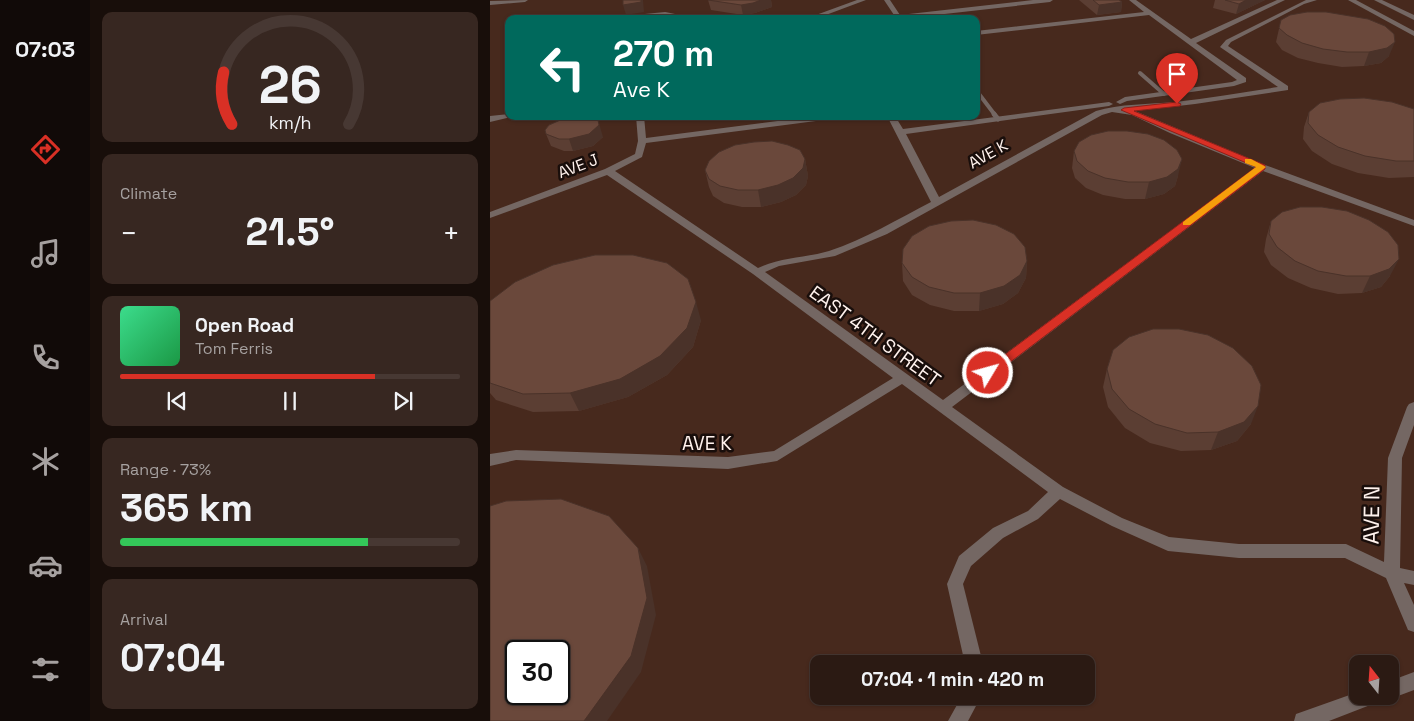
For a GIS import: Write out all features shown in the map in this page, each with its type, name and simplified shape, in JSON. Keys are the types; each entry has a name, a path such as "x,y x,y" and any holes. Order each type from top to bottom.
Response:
{"street":[{"path":"490,3 525,0"},
{"path":"821,15 864,0"},
{"path":"887,0 897,15"},
{"path":"908,15 1050,0"},
{"path":"1122,106 1125,99 1234,84 1243,80 1132,0"},
{"path":"1191,42 1282,0"},
{"name":"AVE K","path":"901,132 998,118 1122,106 1195,102 1285,88 1224,47 1228,41 1244,32 1302,3 1314,0"},
{"path":"1350,0 1414,34"},
{"path":"1378,0 1414,18"},
{"path":"838,15 843,8"},
{"path":"980,33 1151,13"},
{"name":"AVE K","path":"757,272 776,263 831,254 883,232 1099,113 1122,106 1262,167 1414,223"},
{"path":"490,119 505,117"},
{"path":"640,120 642,141 807,120"},
{"path":"894,120 936,202"},
{"name":"AVE J","path":"490,215 608,171 638,155 642,141"},
{"path":"942,408 1262,167"},
{"name":"EAST 4TH STREET","path":"608,171 757,272 1058,491 1117,522 1168,544 1239,551 1346,551 1392,573 1414,578"},
{"name":"AVE K","path":"490,460 516,455 728,463 776,456 902,378"},
{"name":"AVE N","path":"1414,407 1395,458 1392,573 1414,624"},
{"path":"972,655 955,584 965,561 998,533 1033,515 1058,491"},
{"path":"1399,687 1414,681"},
{"path":"1303,721 1349,704"},
{"path":"957,721 967,705"}],"lane":[{"path":"655,15 670,15"},
{"path":"1140,73 1164,94"},
{"path":"980,95 998,118"}],"shaded area":[{"path":"490,0 1414,0 1414,721 490,721"}],"building":[{"path":"623,0 641,0 641,2 623,5"},
{"path":"708,0 761,0 741,5"},
{"path":"1093,0 1119,0 1122,2 1099,5"},
{"path":"1225,0 1246,0 1239,4"},
{"path":"1307,12 1326,12 1368,19 1385,26 1394,34 1395,42 1387,48 1369,52 1347,52 1323,49 1302,43 1279,28 1281,20 1290,15"},
{"path":"1364,98 1392,102 1414,109 1414,161 1396,161 1365,156 1338,147 1318,135 1308,123 1309,112 1320,103 1340,99"},
{"path":"560,120 598,120 599,125 589,134 569,139 559,139 546,134 545,130 549,125"},
{"path":"1108,131 1148,134 1164,140 1177,150 1182,159 1178,169 1167,177 1149,182 1128,182 1105,178 1088,171 1077,161 1074,151 1079,142 1091,135"},
{"path":"772,141 800,150 805,159 803,168 793,178 778,185 758,190 738,190 720,186 709,179 705,170 709,161 719,152 735,145"},
{"path":"1300,207 1322,207 1347,211 1369,220 1388,232 1398,245 1399,259 1389,269 1370,276 1346,276 1318,271 1295,261 1277,247 1269,234 1271,221 1282,212"},
{"path":"973,220 996,225 1014,234 1025,247 1027,261 1020,275 1004,286 980,293 954,293 929,287 912,277 902,263 903,249 912,236 929,226 951,221"},
{"path":"595,255 633,255 667,263 688,279 696,302 687,328 660,356 620,379 570,393 523,394 490,383 490,301 515,282 553,265"},
{"path":"1153,329 1179,329 1208,335 1233,348 1252,366 1261,385 1258,406 1244,422 1218,432 1187,433 1155,424 1129,409 1112,389 1107,369 1113,350 1129,337"},
{"path":"561,499 609,516 638,548 647,598 631,656 584,721 490,721 490,506 506,501"}],"slow traffic":[{"path":"1187,224 1262,167 1248,161"}],"route":[{"path":"988,373 1262,167 1124,110 1177,104"}]}
